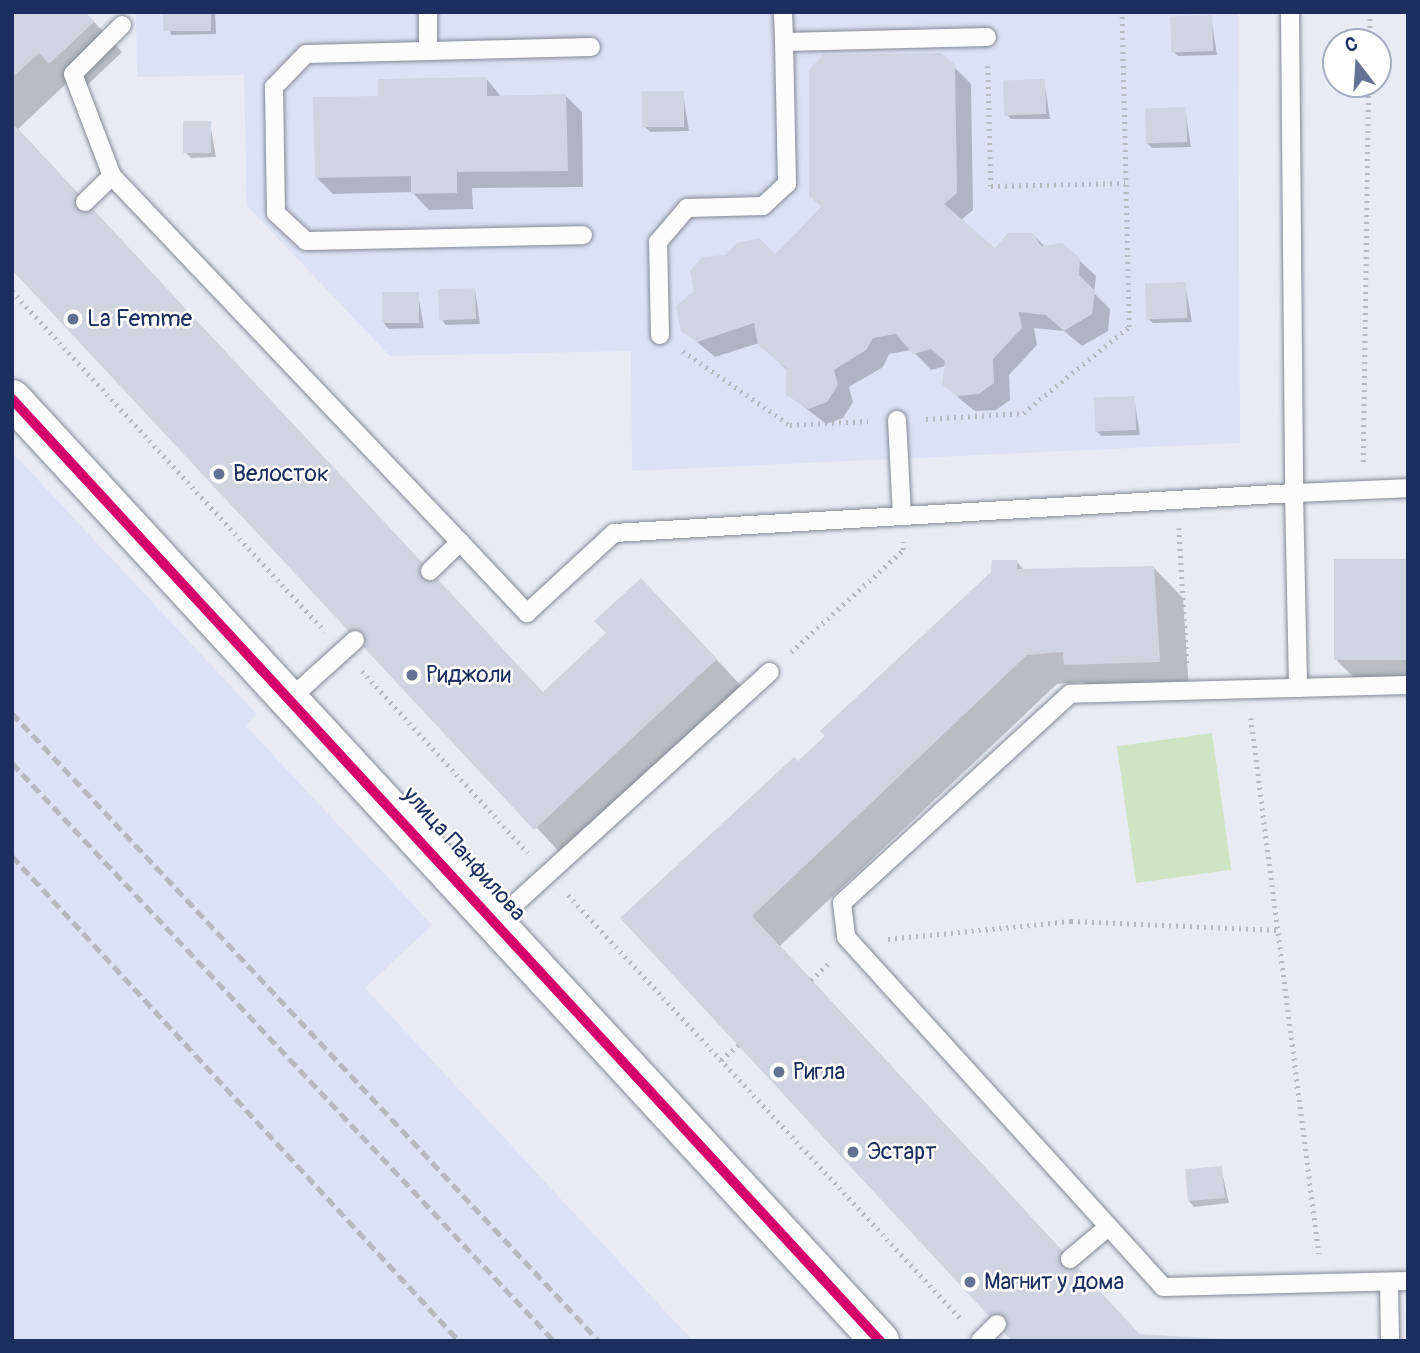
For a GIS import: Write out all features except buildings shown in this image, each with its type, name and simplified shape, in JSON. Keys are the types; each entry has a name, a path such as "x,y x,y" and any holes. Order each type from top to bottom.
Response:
{"street":[{"name":"улица Панфилова","path":"12,399 292,697 880,1341"}],"lane":[{"path":"428,12 428,51"},
{"path":"660,335 658,242 687,208 763,206 787,184 783,12"},
{"path":"1290,12 1298,688"},
{"path":"122,25 73,74 112,176 527,613 614,533 1408,488"},
{"path":"784,42 987,37"},
{"path":"583,235 306,241 276,213 274,87 306,54 591,47"},
{"path":"85,201 112,176"},
{"path":"897,420 902,516"},
{"path":"430,570 460,542"},
{"path":"292,697 349,645"},
{"path":"496,921 770,672"},
{"path":"1408,685 1070,694 842,903 851,943 1163,1287 1408,1281"},
{"path":"1070,1259 1107,1228"},
{"path":"1389,1282 1390,1341"},
{"path":"980,1340 997,1324"}],"path":[{"path":"660,335 790,425 1023,413 1129,327 1122,12"},
{"path":"987,37 991,186 1125,183"},
{"path":"1362,491 1368,98"},
{"path":"12,291 349,645 547,874 980,1340"},
{"path":"1177,500 1189,691"},
{"path":"770,672 903,550 902,516"},
{"path":"1248,689 1323,1283"},
{"path":"811,980 851,943 1071,921 1278,930"},
{"path":"721,1060 738,1045"}],"shaded area":[{"path":"136,12 1238,12 1240,443 632,471 631,351 390,356 247,206 244,75 137,77"},
{"path":"12,452 257,714 246,726 432,925 365,988 693,1341 12,1341"}],"green space":[{"path":"1212,733 1231,870 1136,883 1117,746"}],"railway":[{"path":"12,713 599,1341"},
{"path":"12,763 554,1341"},
{"path":"12,856 459,1341"}],"cycle path":[{"path":"12,399 880,1341"}],"place":[{"name":"La Femme","path":"73,319"},
{"name":"Велосток","path":"219,474"},
{"name":"Риджоли","path":"412,675"},
{"name":"Ригла","path":"779,1072"},
{"name":"Эстарт","path":"853,1152"},
{"name":"Магнит у дома","path":"970,1282"}]}
